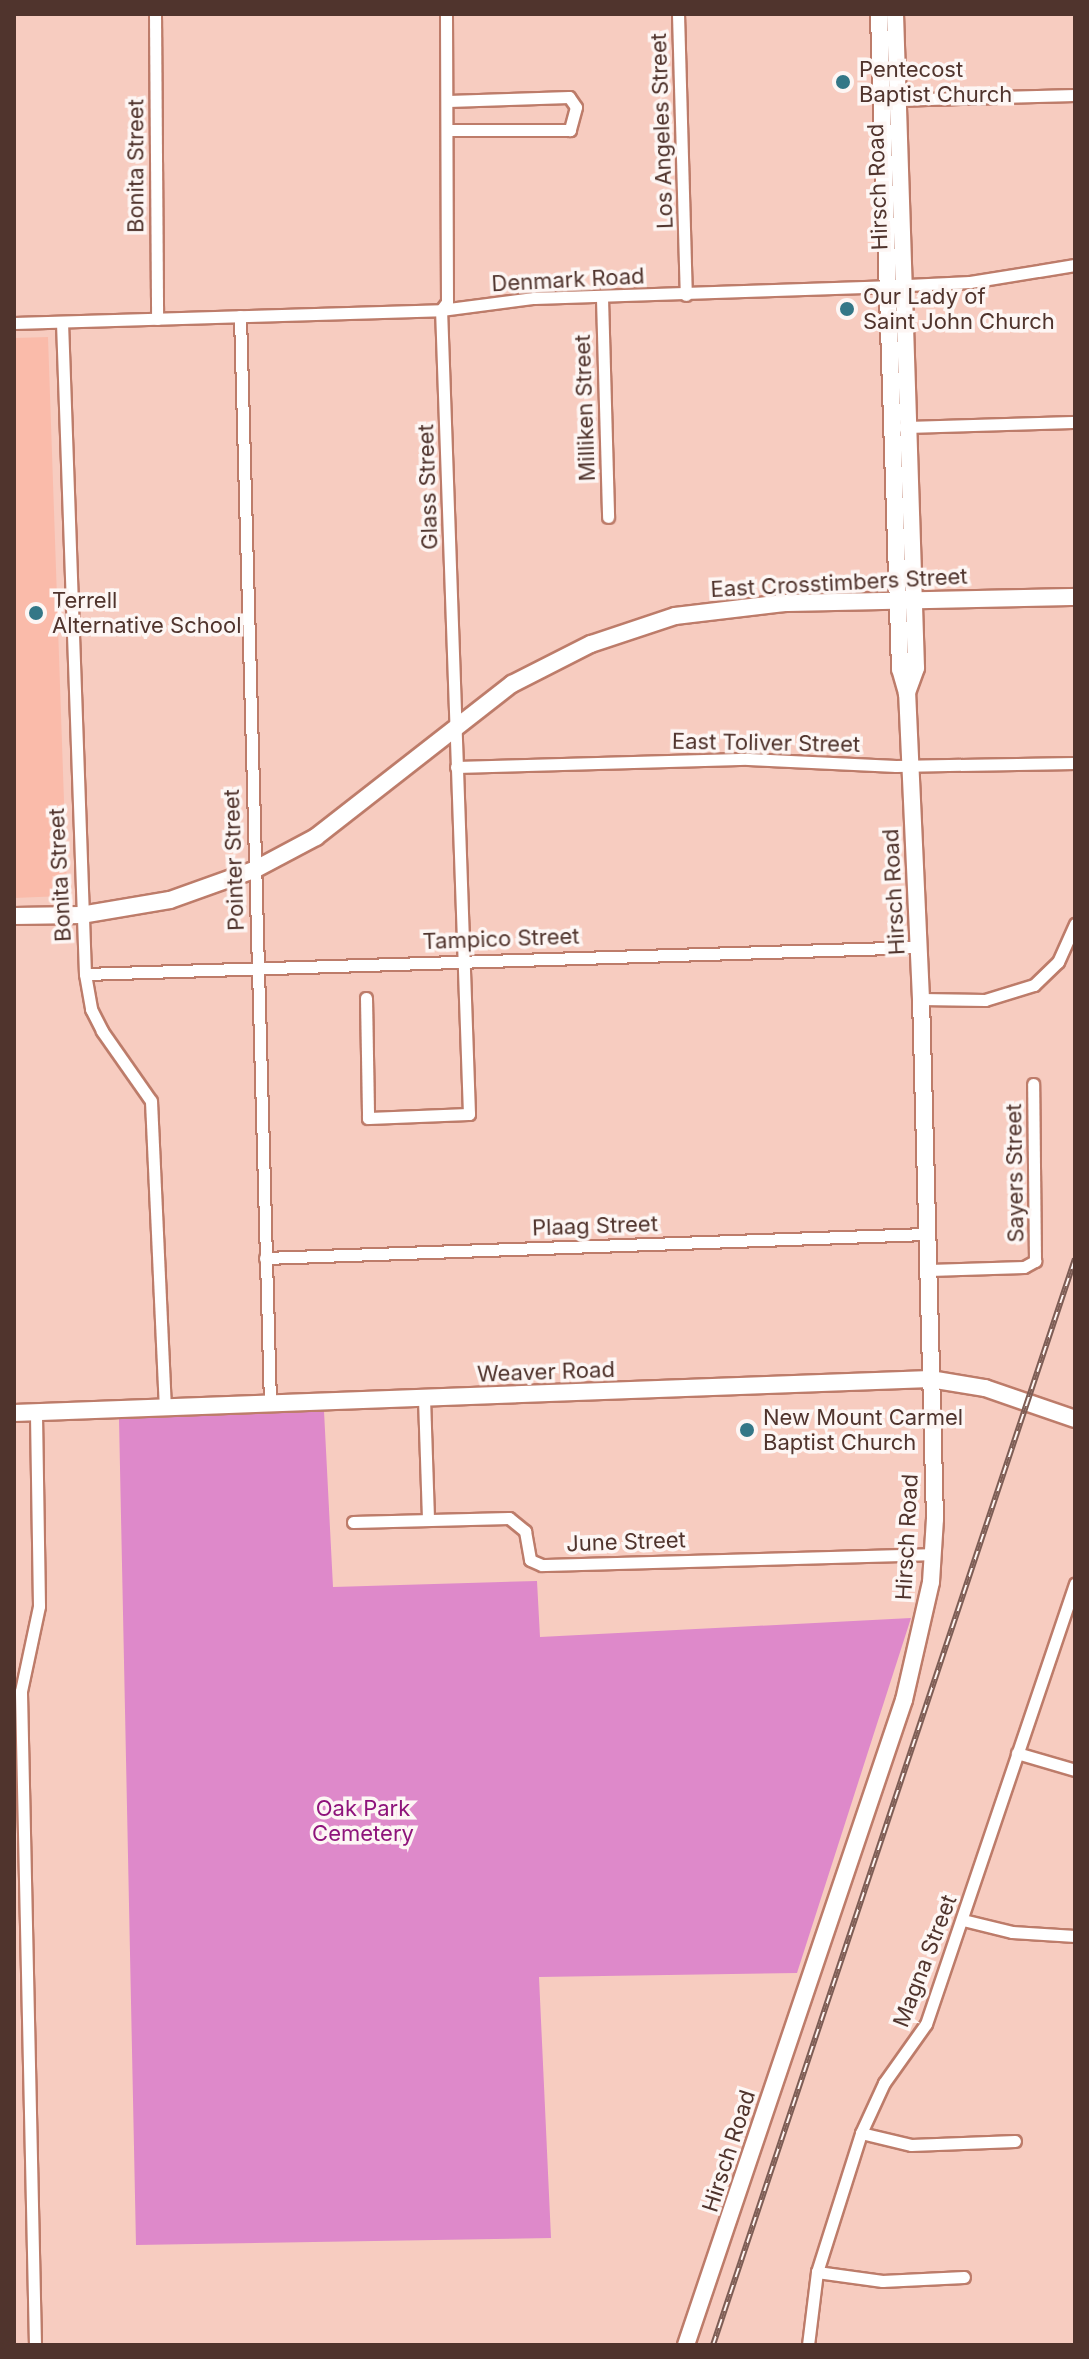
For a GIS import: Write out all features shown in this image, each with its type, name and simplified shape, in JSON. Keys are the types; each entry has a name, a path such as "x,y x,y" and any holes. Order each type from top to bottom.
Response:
{"main road":[{"name":"Hirsch Road","path":"879,14 890,100"},
{"name":"Hirsch Road","path":"686,2345 904,1700 922,1627 932,1554 929,1270 907,693 916,668 905,600 890,100 895,14"},
{"name":"East Crosstimbers Street","path":"14,916 81,915 170,900 254,870 316,837 512,684 591,644 675,616 721,607 1075,597"},
{"name":"Weaver Road","path":"14,1413 930,1379 985,1388 1075,1419"}],"street":[{"name":"Bonita Street","path":"155,14 157,319"},
{"name":"Glass Street","path":"366,998 368,1118 469,1114 441,310 447,302 446,14"},
{"name":"Los Angeles Street","path":"678,14 686,295"},
{"path":"890,100 1075,95"},
{"path":"448,101 569,97 576,107 570,130 448,130"},
{"name":"Denmark Road","path":"14,323 441,310 511,299 686,295 970,282 1075,265"},
{"name":"Milliken Street","path":"602,298 608,517"},
{"name":"Pointer Street","path":"240,316 270,1404"},
{"name":"Bonita Street","path":"62,322 85,974 91,1009 102,1031 151,1101 165,1407"},
{"path":"900,427 1075,422"},
{"name":"East Toliver Street","path":"456,767 748,759 909,766 1075,763"},
{"path":"921,999 985,1000 1017,993 1058,962 1075,924"},
{"name":"Tampico Street","path":"85,974 919,947"},
{"name":"Sayers Street","path":"929,1270 1024,1267 1035,1261 1033,1084"},
{"name":"Plaag Street","path":"265,1258 926,1234"},
{"path":"424,1398 428,1520"},
{"path":"35,2345 19,1901 21,1691 39,1606 36,1412"},
{"name":"June Street","path":"353,1522 517,1520 525,1531 530,1560 542,1565 932,1554"},
{"name":"Magna Street","path":"808,2345 817,2272 861,2133 884,2083 926,2024 1074,1588"},
{"path":"1017,1753 1075,1770"},
{"path":"963,1920 1012,1932 1075,1936"},
{"path":"861,2133 911,2145 1015,2141"},
{"path":"817,2272 882,2281 964,2277"}],"shaded area":[{"name":"Terrell Alternative School","path":"48,337 67,888 63,896 14,898 14,338"}],"green space":[{"name":"Oak Park Cemetery","path":"324,1411 333,1587 537,1581 540,1637 911,1618 797,1973 539,1977 551,2238 136,2245 119,1419"}],"railway":[{"path":"713,2345 1075,1259"}],"place":[{"name":"Pentecost Baptist Church","path":"843,82"},
{"name":"Our Lady of Saint John Church","path":"847,309"},
{"name":"Terrell Alternative School","path":"36,613"},
{"name":"New Mount Carmel Baptist Church","path":"747,1430"}]}
